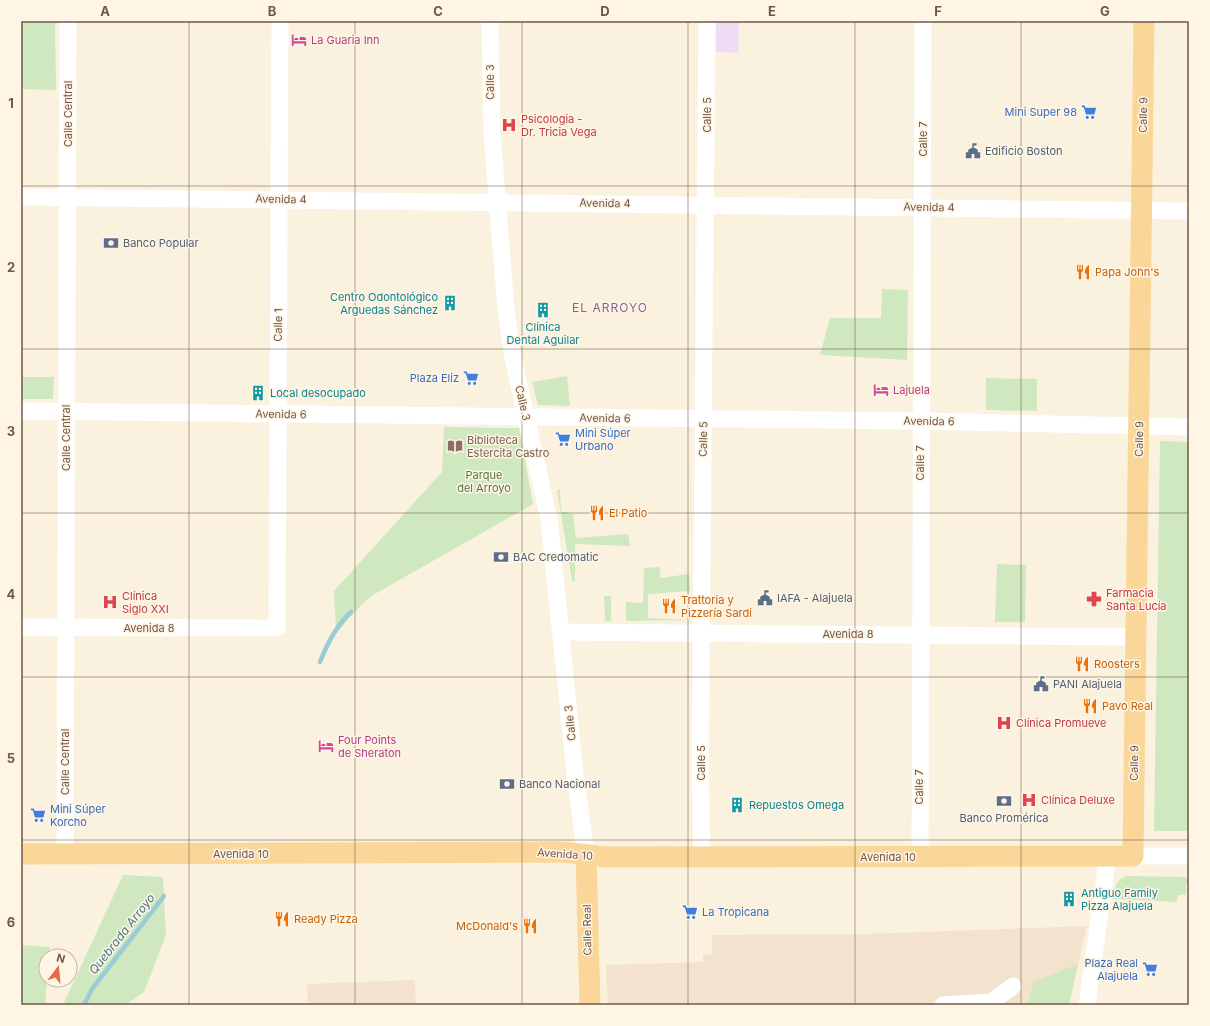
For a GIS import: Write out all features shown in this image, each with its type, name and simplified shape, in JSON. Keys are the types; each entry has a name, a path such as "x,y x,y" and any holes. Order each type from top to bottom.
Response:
{"main road":[{"name":"Calle 9","path":"1133,856 1144,21"},
{"name":"Avenida 10","path":"21,854 562,852 606,857 1133,856"},
{"name":"Calle Real","path":"586,855 590,1005"}],"street":[{"name":"Calle Central","path":"65,854 68,21"},
{"name":"Calle 1","path":"277,628 280,21"},
{"name":"Calle 3","path":"490,21 490,103 511,349 548,519 575,774 586,855"},
{"name":"Calle 5","path":"702,857 700,769 707,21"},
{"name":"Calle 7","path":"920,857 919,635 923,21"},
{"name":"Avenida 4","path":"21,197 280,198 1189,211"},
{"name":"Avenida 6","path":"21,411 526,416 704,420 921,421 1117,424 1189,427"},
{"name":"Avenida 8","path":"21,627 277,628"},
{"name":"Avenida 8","path":"561,632 1136,637"},
{"path":"1087,1005 1108,856"},
{"path":"1133,856 1189,856"},
{"path":"943,1005 990,1002 1013,986"}],"shaded area":[{"path":"716,21 739,21 738,53 716,52"},
{"path":"1087,926 1069,1005 608,1005 606,965 703,962 703,955 712,954 712,935 866,934"},
{"path":"415,980 416,1005 308,1005 307,984"}],"green space":[{"path":"21,21 55,21 56,90 21,89"},
{"path":"882,289 908,290 907,360 820,355 830,318 881,318"},
{"path":"567,376 570,406 538,405 532,382"},
{"path":"21,377 54,377 53,399 21,399"},
{"path":"986,378 1037,379 1037,411 986,410"},
{"name":"Parque del Arroyo","path":"444,427 519,428 533,504 373,595 363,603 336,633 334,591 442,472"},
{"path":"1160,441 1189,442 1189,831 1154,831"},
{"path":"560,489 561,511 573,514 576,538 628,534 630,546 575,544 575,581 572,581 557,490"},
{"path":"997,564 1026,565 1025,622 995,622"},
{"path":"660,567 660,578 689,574 690,591 648,594 648,618 689,620 626,621 626,602 643,603 644,568"},
{"path":"604,596 611,596 611,621 605,621"},
{"path":"123,875 163,877 166,935 144,992 125,1005 63,1005 71,988 78,988 78,972"},
{"path":"1124,877 1189,877 1189,885 1186,885 1186,895 1178,895 1177,902 1112,899 1118,882"},
{"path":"21,945 50,947 38,948 38,988 46,988 45,1005 21,1005"},
{"path":"1078,964 1069,1005 1026,1005 1030,996 1033,982"}],"waterway":[{"name":"Quebrada Arroyo","path":"320,662 333,635 351,612"},
{"name":"Quebrada Arroyo","path":"84,1005 92,989 164,896"}],"place":[{"name":"La Guaria Inn","path":"299,40"},
{"name":"Mini Super 98","path":"1089,112"},
{"name":"Psicologia - Dr. Tricia Vega","path":"509,125"},
{"name":"Edificio Boston","path":"973,151"},
{"name":"Banco Popular","path":"111,243"},
{"name":"Papa John's","path":"1083,272"},
{"name":"Centro Odontológico Arguedas Sánchez","path":"450,303"},
{"name":"Clínica Dental Aguilar","path":"543,310"},
{"name":"Plaza Eliz","path":"471,378"},
{"name":"Lajuela","path":"881,390"},
{"name":"Local desocupado","path":"258,393"},
{"name":"Mini Súper Urbano","path":"563,439"},
{"name":"Biblioteca Estercita Castro","path":"455,446"},
{"name":"El Patio","path":"597,513"},
{"name":"BAC Credomatic","path":"501,557"},
{"name":"IAFA - Alajuela","path":"765,598"},
{"name":"Farmacia Santa Lucía","path":"1094,599"},
{"name":"Clínica Siglo XXI","path":"110,602"},
{"name":"Trattoria y Pizzería Sardi","path":"669,606"},
{"name":"Roosters","path":"1082,664"},
{"name":"PANI Alajuela","path":"1041,684"},
{"name":"Pavo Real","path":"1090,706"},
{"name":"Clínica Promueve","path":"1004,723"},
{"name":"Four Points de Sheraton","path":"326,746"},
{"name":"Banco Nacional","path":"507,784"},
{"name":"Clínica Deluxe","path":"1029,800"},
{"name":"Banco Promérica","path":"1004,801"},
{"name":"Repuestos Omega","path":"737,805"},
{"name":"Mini Súper Korcho","path":"38,815"},
{"name":"Antiguo Family Pizza Alajuela","path":"1069,899"},
{"name":"La Tropicana","path":"690,912"},
{"name":"Ready Pizza","path":"282,919"},
{"name":"McDonald's","path":"530,926"},
{"name":"Plaza Real Alajuela","path":"1150,969"}],"district":[{"name":"EL ARROYO","path":"610,308"}]}
